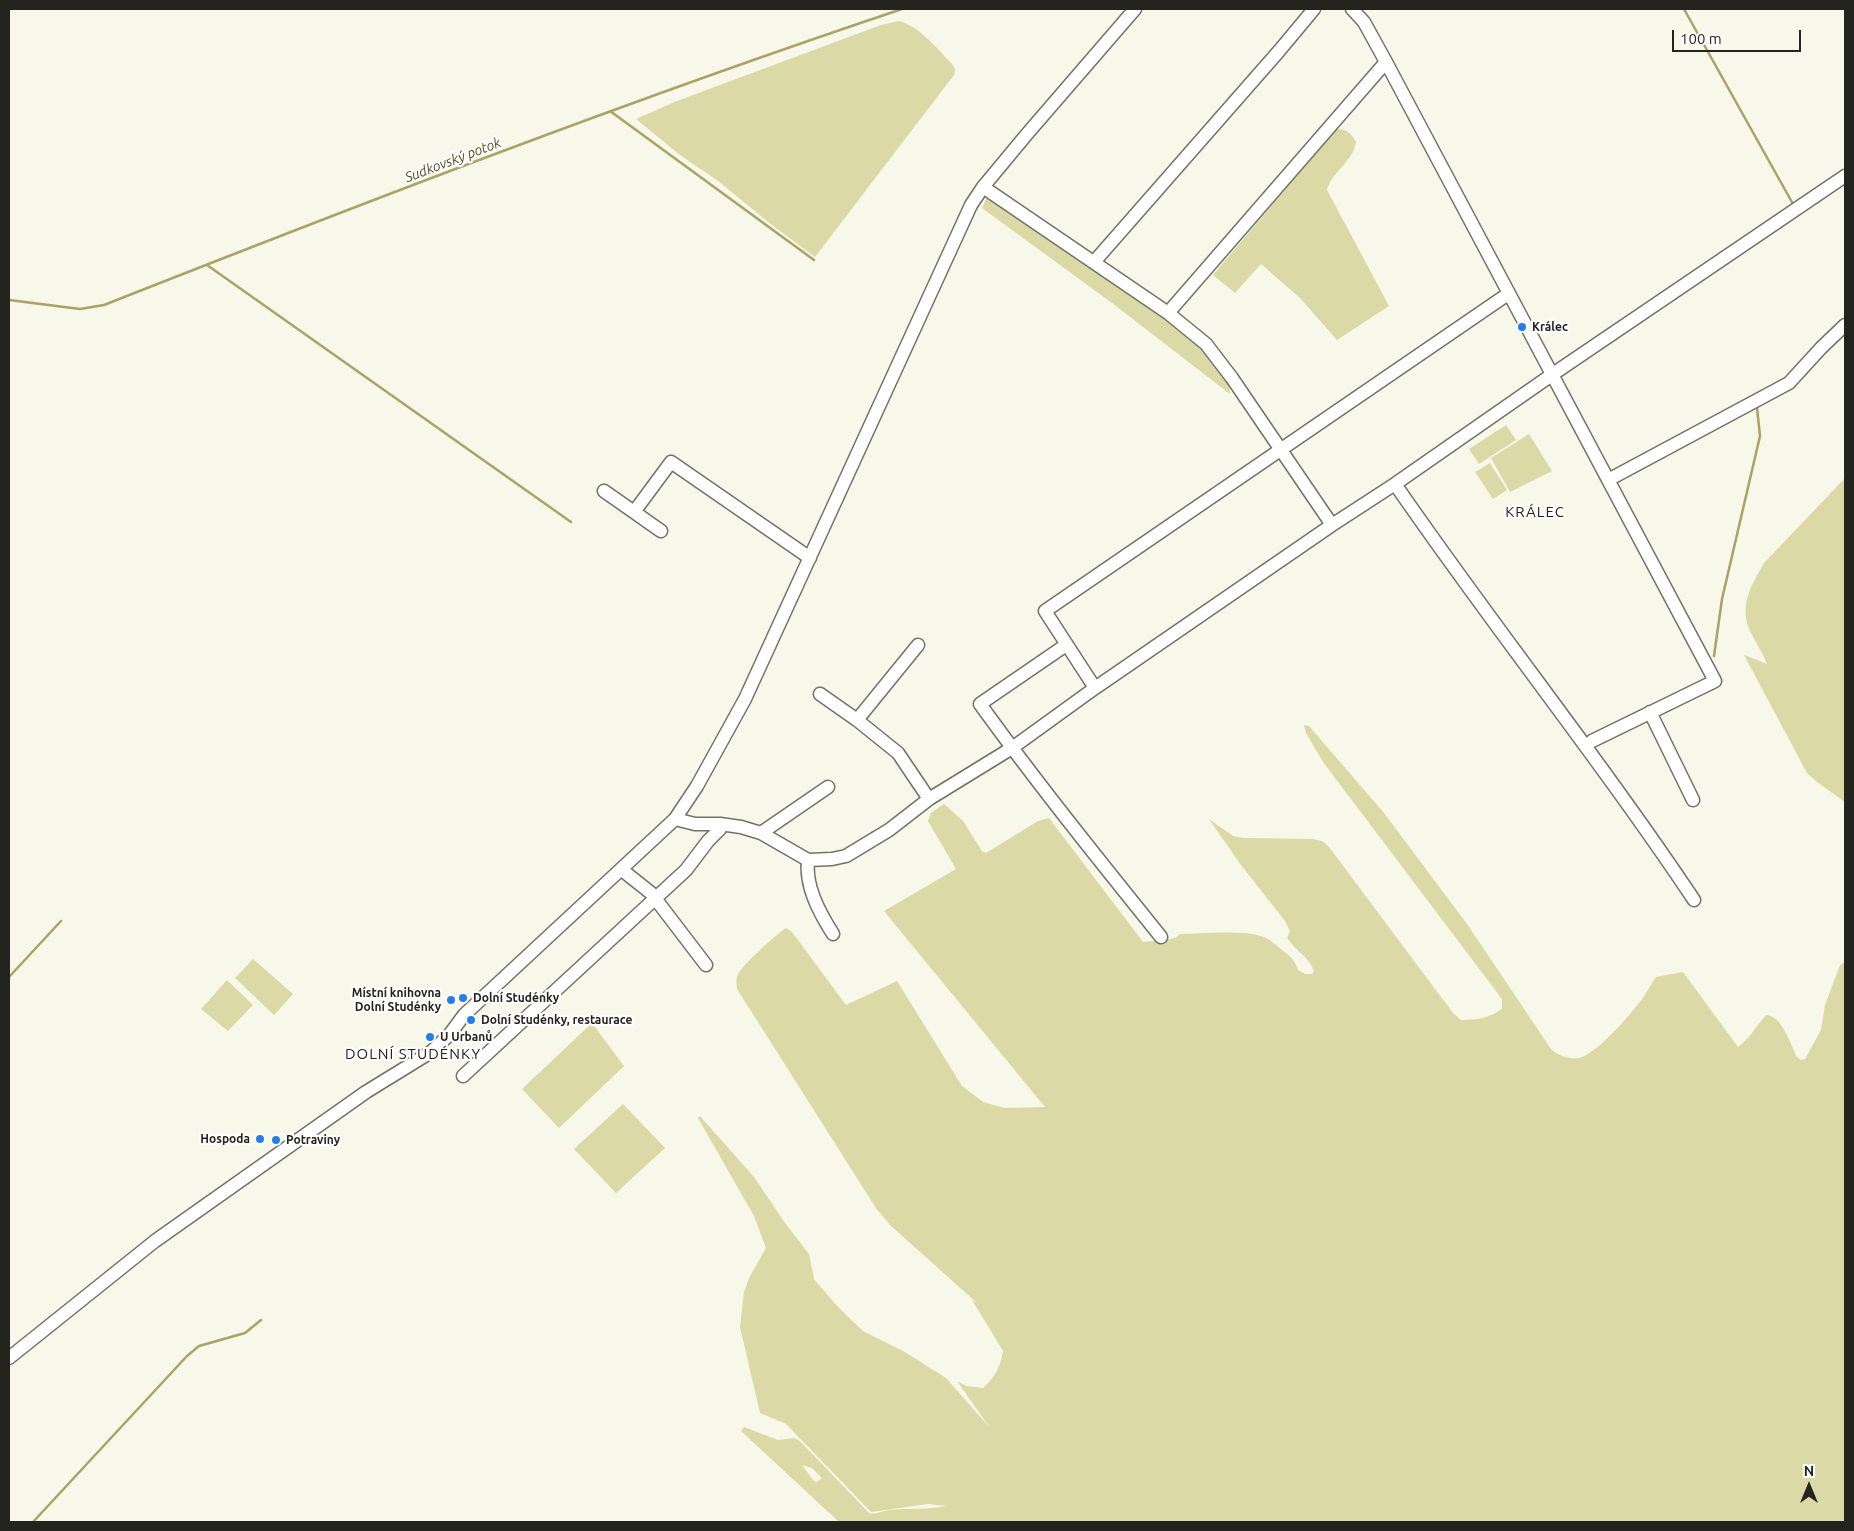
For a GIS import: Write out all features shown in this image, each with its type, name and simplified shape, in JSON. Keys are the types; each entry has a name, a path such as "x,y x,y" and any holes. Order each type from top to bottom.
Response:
{"street":[{"path":"9,1358 155,1241 366,1092 431,1052 450,1034 464,1015 676,819 697,786 745,699 971,204 983,187 1135,9"},
{"path":"1094,262 1314,9"},
{"path":"1352,9 1364,22 1386,62 1715,681 1592,741"},
{"path":"1168,313 1386,62"},
{"path":"676,819 695,824 720,824 742,827 761,833 808,860 832,859 846,856 889,830 930,799 1012,748 1095,688 1332,525 1395,484 1553,374 1845,176"},
{"path":"983,187 1168,313 1206,344 1232,378 1332,525"},
{"path":"1095,688 1045,611 1508,294"},
{"path":"1608,480 1789,383 1845,325"},
{"path":"634,512 671,462 810,558"},
{"path":"1395,484 1462,579 1658,845 1694,900"},
{"path":"604,492 661,531"},
{"path":"1066,644 980,704 1086,844 1161,937"},
{"path":"857,720 918,645"},
{"path":"820,694 857,720 898,753 930,799"},
{"path":"1650,712 1693,800"},
{"path":"761,833 828,787"},
{"path":"463,1076 686,870 718,832 720,824"},
{"path":"808,860 807,873 820,914 833,934"},
{"path":"622,870 644,886 656,898 706,965"}],"shaded area":[{"path":"899,21 914,28 928,39 952,64 955,69 954,75 815,257 718,181 680,155 636,119 677,101 881,25"},
{"path":"1336,129 1348,132 1356,142 1351,155 1333,177 1327,190 1389,306 1337,340 1300,298 1261,264 1235,293 1213,275"},
{"path":"987,197 1171,322 1200,345 1229,381 1230,394 1112,303 982,208"},
{"path":"1506,425 1516,440 1479,464 1469,449"},
{"path":"1529,434 1552,471 1510,492 1491,458"},
{"path":"1490,463 1507,490 1493,499 1475,472"},
{"path":"1845,478 1845,802 1807,773 1744,655 1767,664 1751,633 1746,614 1748,596 1765,562"},
{"path":"1304,725 1309,726 1384,813 1467,924 1551,1049 1558,1054 1577,1058 1592,1051 1607,1039 1628,1016 1656,977 1683,972 1738,1047 1748,1038 1766,1015 1777,1020 1797,1057 1801,1060 1805,1059 1821,1030 1825,1005 1840,965 1845,962 1845,1522 839,1522 741,1431 744,1427 778,1440 794,1438 800,1441 869,1513 946,1506 928,1504 871,1512 786,1424 760,1413 740,1327 744,1292 749,1278 766,1248 754,1216 698,1118 700,1116 754,1177 785,1223 809,1254 814,1279 838,1307 863,1331 903,1351 946,1378 990,1428 957,1381 966,1386 983,1388 996,1372 1002,1357 1003,1351 972,1300 977,1303 890,1225 876,1208 737,989 739,972 786,928 792,932 846,1005 897,981 962,1086 983,1102 1005,1108 1045,1107 884,911 956,869 928,821 931,813 944,804 963,821 982,851 986,853 1038,821 1049,818 1143,942 1175,938 1180,934 1236,933 1258,935 1268,939 1287,954 1294,961 1298,970 1305,974 1312,974 1314,971 1309,962 1287,938 1290,931 1285,921 1241,865 1209,819 1233,836 1243,838 1313,839 1322,841 1329,847 1453,1013 1461,1020 1472,1020 1483,1018 1502,1009 1502,999 1323,762 1306,733","holes":["802,1465 812,1468 822,1478 817,1482 814,1481"]},
{"path":"253,959 293,994 274,1015 235,978"},
{"path":"227,980 253,1005 228,1031 201,1009"},
{"path":"592,1023 624,1066 559,1128 522,1089"},
{"path":"623,1104 665,1148 616,1193 574,1149"}],"waterway":[{"name":"Sudkovský potok","path":"9,300 80,309 104,305 501,152 801,43 902,9"},
{"path":"1684,9 1793,204"},
{"path":"610,111 814,260"},
{"path":"207,265 571,522"},
{"path":"1714,656 1722,599 1760,436 1757,408"},
{"path":"9,977 61,921"},
{"path":"33,1522 187,1356 199,1346 245,1333 261,1320"}],"place":[{"name":"Králec","path":"1522,327"},
{"name":"Dolní Studénky","path":"463,998"},
{"name":"Místní knihovna Dolní Studénky","path":"451,1000"},
{"name":"Dolní Studénky, restaurace","path":"471,1020"},
{"name":"U Urbanů","path":"430,1037"},
{"name":"Hospoda","path":"260,1139"},
{"name":"Potraviny","path":"276,1140"}],"district":[{"name":"KRÁLEC","path":"1535,512"},
{"name":"DOLNÍ STUDÉNKY","path":"413,1054"}]}
